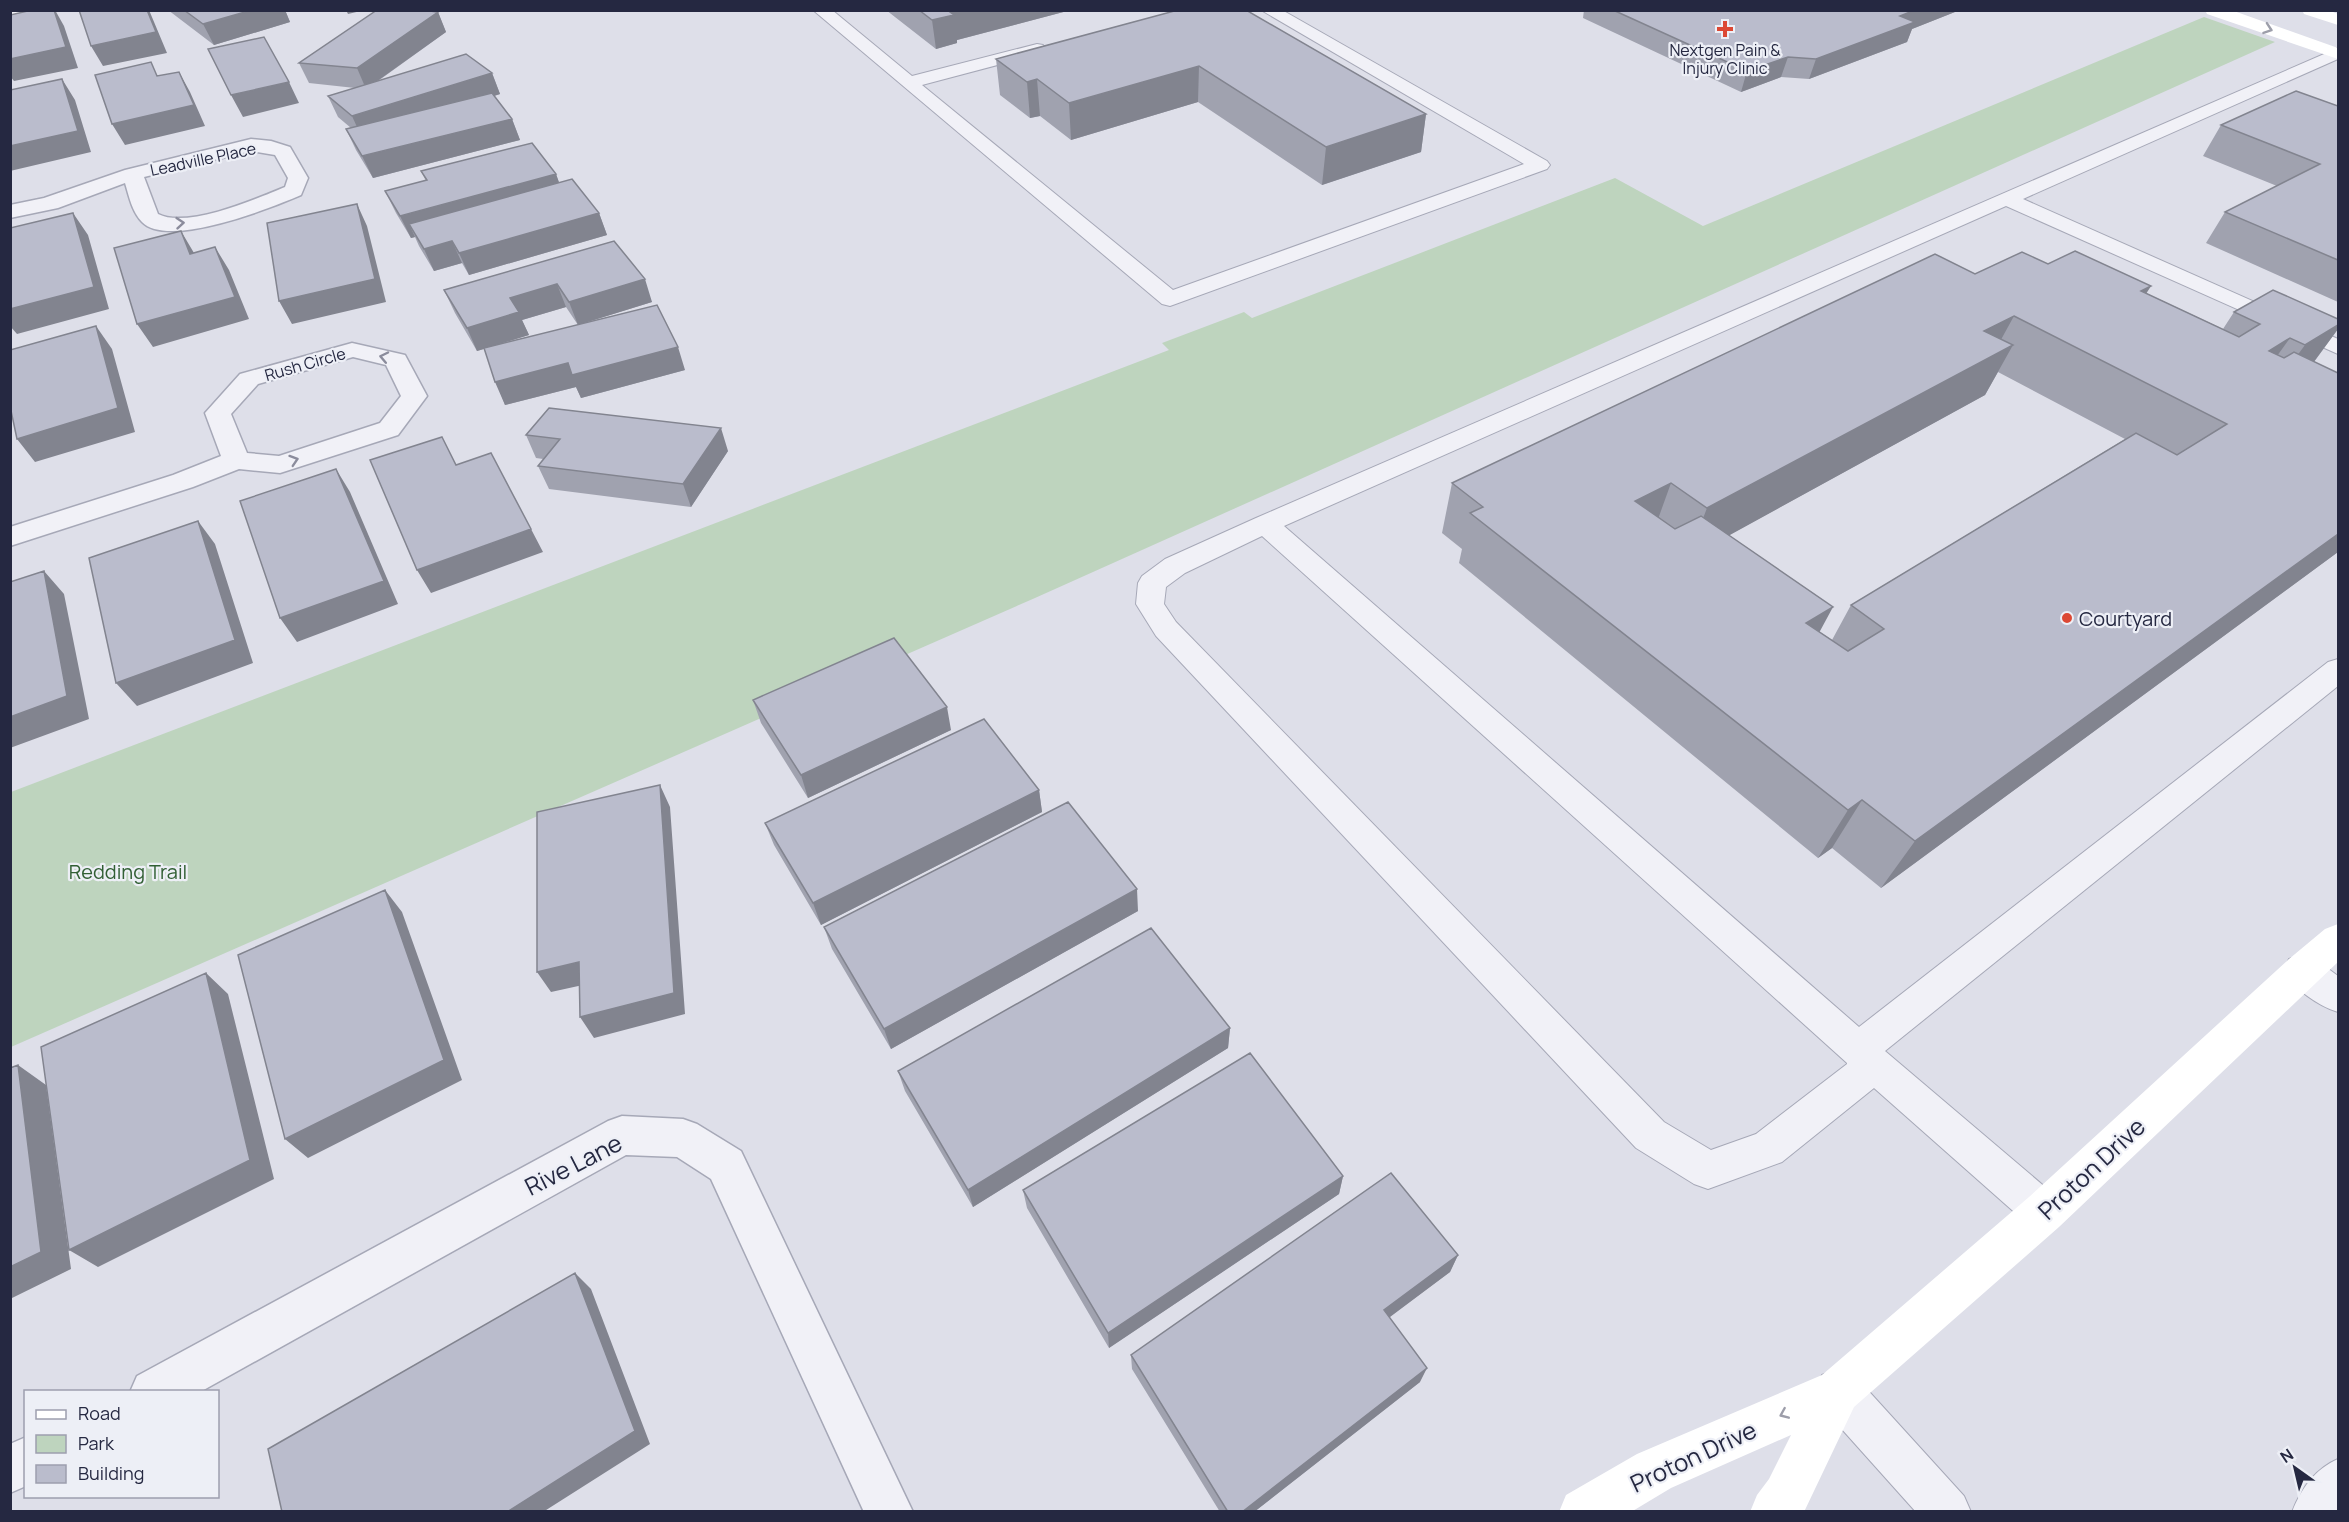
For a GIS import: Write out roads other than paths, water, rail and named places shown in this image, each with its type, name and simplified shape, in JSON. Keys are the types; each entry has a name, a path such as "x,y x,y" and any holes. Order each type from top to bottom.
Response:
{"street":[{"path":"10,11 15,10"},
{"path":"2213,10 2338,53"},
{"path":"2310,10 2338,20"},
{"name":"Leadville Place","path":"10,212 50,203 132,174 251,145 271,147 283,152 298,178 294,191 260,205 193,222 161,225 150,218 132,174"},
{"name":"Rush Circle","path":"10,537 183,481 236,460 280,465 389,429 414,396 396,360 352,350 249,379 218,412 236,460"},
{"name":"Proton Drive","path":"1583,1512 1654,1471 1838,1391 2044,1212 2302,970 2338,940"},
{"name":"Rive Lane","path":"157,1390 622,1135 683,1138 726,1165 889,1512"},
{"name":"Proton Drive","path":"1774,1512 1786,1496 1838,1391"},
{"path":"10,1469 24,1462"}],"lane":[{"path":"821,10 1170,299 1540,165 1269,10"},
{"path":"908,83 1058,44"},
{"path":"2338,53 2276,89 2007,199 1265,524 1175,566 1152,583 1150,604 1166,629 1650,1135 1708,1170 1768,1149 1866,1058 2338,670"},
{"path":"2007,199 2338,347"},
{"path":"2135,282 2145,260"},
{"path":"1265,524 1866,1058 2044,1212"},
{"path":"2302,970 2338,996"},
{"path":"1838,1391 1948,1512"},
{"path":"2315,1512 2338,1482"}],"place":[{"name":"Nextgen Pain & Injury Clinic","path":"1725,29"},
{"name":"Courtyard","path":"2067,618"}],"park label":[{"name":"Redding Trail","path":"128,871"}]}
